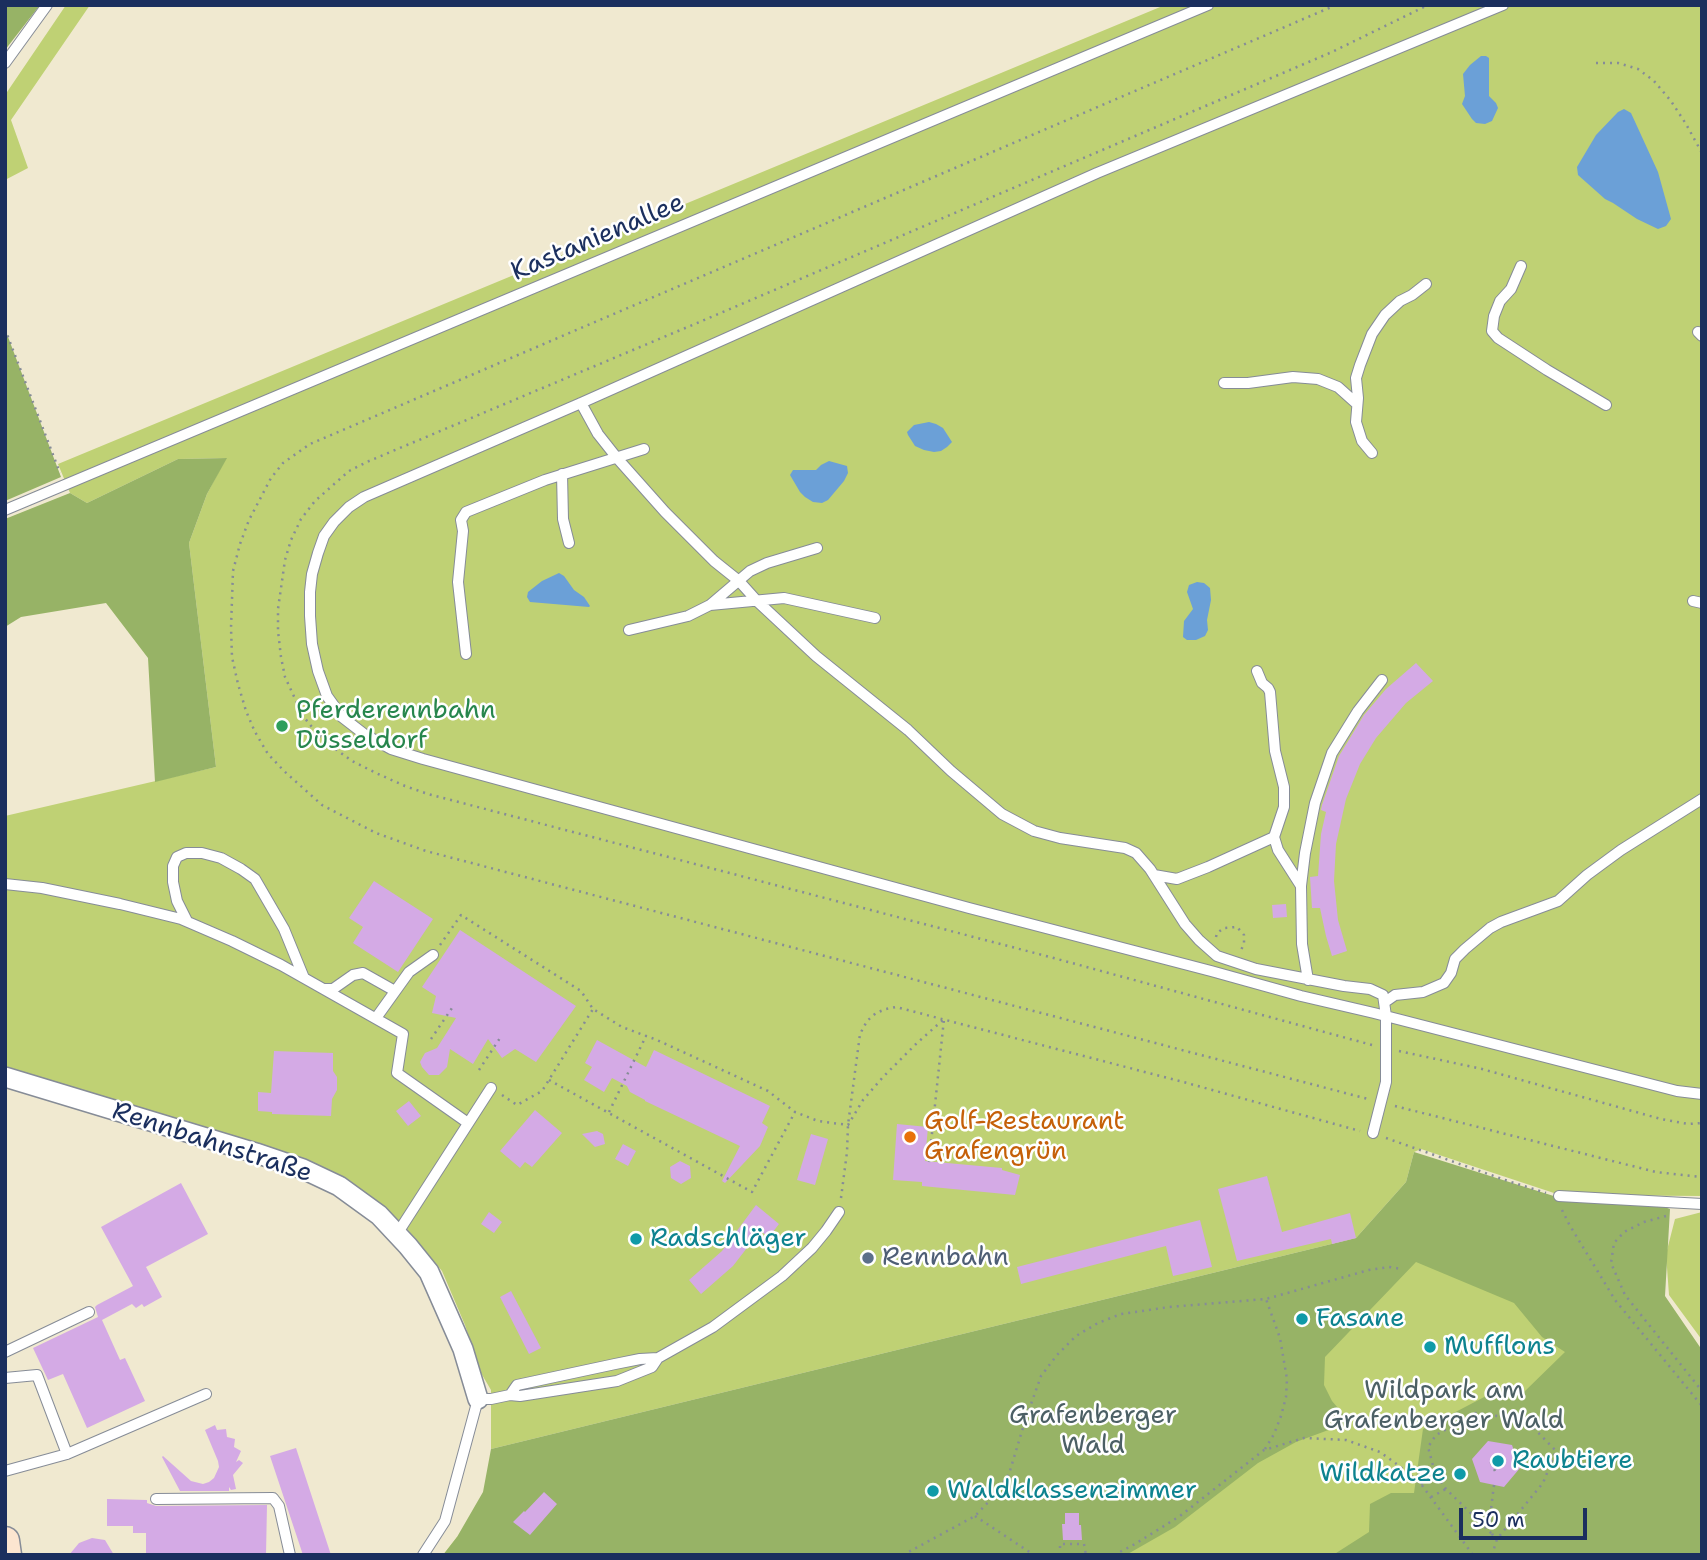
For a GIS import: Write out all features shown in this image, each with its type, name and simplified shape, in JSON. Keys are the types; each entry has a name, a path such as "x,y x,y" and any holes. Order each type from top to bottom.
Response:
{"street":[{"name":"Rennbahnstraße","path":"5,1077 256,1153 303,1169 339,1186 379,1215 429,1272 463,1349 478,1399"},
{"path":"5,1541 7,1555"}],"lane":[{"path":"5,63 47,5"},
{"name":"Kastanienallee","path":"5,510 1208,5"},
{"path":"1503,5 1097,173 363,497 349,507 324,536 312,573 312,644 327,696 342,717 363,734 391,749 1301,996 1677,1091 1702,1094"},
{"path":"1521,266 1511,289 1500,301 1492,331 1498,338 1536,363 1606,405"},
{"path":"1371,453 1362,441 1356,422 1356,378 1372,334 1384,315 1426,284"},
{"path":"1224,383 1293,377 1318,379 1338,387 1357,404"},
{"path":"581,403 598,434 617,458 714,561 816,656 908,730 1002,814 1034,831 1060,838 1125,848 1136,853 1185,924 1213,953 1255,969 1370,989 1383,995 1386,1016 1386,1082 1373,1133"},
{"path":"466,654 458,582 463,531 461,520 466,512 562,474 644,449"},
{"path":"562,474 563,519 569,543"},
{"path":"629,630 688,616 710,605 750,571 817,548"},
{"path":"710,605 784,598 875,618"},
{"path":"1257,671 1269,692 1275,751 1284,787 1284,807 1274,837 1278,850 1301,886"},
{"path":"1308,980 1302,944 1301,886 1315,803 1332,753 1358,711 1382,680"},
{"path":"1385,1002 1395,995 1423,992 1444,983 1451,973 1455,959 1490,928 1558,901 1621,850 1702,799"},
{"path":"1154,876 1177,879 1274,837"},
{"path":"187,921 177,901 173,882 173,866 177,857 186,853 202,853 221,858 255,879 284,929 304,978"},
{"path":"5,884 42,888 120,904 187,921 232,940 403,1034 397,1073 468,1123"},
{"path":"376,1018 409,972 433,955"},
{"path":"324,989 333,989 353,975 363,973 395,991"},
{"path":"397,1234 491,1088"},
{"path":"1559,1196 1702,1204"},
{"path":"423,1555 445,1521 478,1399 520,1396 617,1381 652,1367 659,1358 713,1327 782,1276 812,1248 839,1212"},
{"path":"5,1352 89,1311"},
{"path":"510,1395 517,1385 640,1359 659,1358"},
{"path":"5,1378 37,1375 67,1454"},
{"path":"5,1471 67,1454 206,1394"},
{"path":"156,1499 273,1498 279,1506 290,1555"}],"path":[{"path":"1336,5 310,444 283,463 271,478 240,544 233,571 231,628 237,684 255,732 268,754 322,805 376,832 426,851 1381,1103 1656,1172 1702,1177"},
{"path":"330,486 349,471 369,461 1306,63 1428,5"},
{"path":"1596,63 1618,64 1638,69 1654,81 1671,101 1702,153"},
{"path":"5,329 65,485"},
{"path":"433,955 461,915 581,991 593,1009 622,1027 768,1091 795,1112 818,1121 848,1125"},
{"path":"431,1039 452,1007"},
{"path":"839,1212 860,1034 867,1021 876,1013 896,1007 1373,1133 1508,1181 1559,1196 1561,1208 1569,1224 1615,1300 1702,1406"},
{"path":"491,1088 517,1105 542,1091 593,1009"},
{"path":"848,1125 863,1100 883,1077 944,1019"},
{"path":"929,1162 944,1019"},
{"path":"609,1112 646,1036"},
{"path":"479,1070 500,1038"},
{"path":"549,1080 752,1192 795,1112"},
{"path":"1666,1216 1644,1222 1624,1232 1614,1243 1611,1263 1625,1295 1702,1391"},
{"path":"903,1555 975,1516 994,1496 1009,1474 1041,1376 1076,1336 1098,1323 1121,1314 1169,1307 1266,1299 1377,1268 1402,1269"},
{"path":"1114,1555 1180,1516 1264,1450 1274,1434 1286,1397 1287,1378 1280,1338 1266,1299"},
{"path":"1492,1555 1497,1539 1543,1483 1556,1451 1526,1420 1476,1413 1436,1435 1428,1447 1435,1473 1446,1489 1497,1539"},
{"path":"1264,1450 1304,1438 1346,1440 1380,1452 1421,1484 1473,1555"},
{"path":"1421,1484 1435,1473"},
{"path":"1492,1534 1490,1517 1494,1485"},
{"path":"1431,1497 1446,1489"},
{"path":"975,1516 1034,1555"},
{"path":"1060,1555 1060,1545 1084,1544 1086,1555"}],"green space":[{"path":"5,5 40,5 5,50"},
{"path":"66,5 90,5 11,120 28,168 5,180 5,95"},
{"path":"1165,5 1702,5 1702,1196 1560,1195 1421,1149 1414,1152 1406,1182 1356,1238 491,1449 491,1390 481,1373 465,1325 442,1271 407,1229 357,1186 318,1165 5,1066 5,816 216,767 189,543 207,494 226,458 178,459 87,503 70,493 58,464"},
{"path":"5,329 61,477 5,501"},
{"path":"227,458 207,494 189,543 216,767 155,782 148,658 106,603 21,617 5,627 5,519 70,493 87,503 178,459"},
{"name":"Grafenberger Wald","path":"1414,1152 1560,1198 1662,1206 1670,1209 1665,1296 1702,1350 1702,1555 1333,1555 1369,1532 1370,1504 1391,1493 1414,1493 1423,1429 1490,1394 1523,1393 1565,1352 1542,1337 1514,1303 1416,1262 1325,1357 1324,1385 1332,1401 1350,1422 1296,1442 1258,1463 1175,1527 1126,1555 443,1555 457,1537 483,1492 491,1449 1356,1238 1406,1182"},
{"path":"1702,1212 1702,1340 1669,1295 1666,1254 1675,1219"},
{"name":"Grafenberger Wald","path":"1425,1256 1550,1285 1702,1555 443,1555 457,1537"}],"water":[{"path":"1481,56 1489,58 1489,96 1498,108 1492,121 1485,124 1476,123 1462,104 1465,96 1463,74"},
{"path":"1624,109 1631,113 1658,172 1671,219 1666,226 1658,229 1605,199 1578,175 1577,167 1596,135"},
{"path":"929,422 943,428 952,442 941,451 934,452 915,446 908,435 907,432 914,425"},
{"path":"829,461 847,466 848,473 828,500 822,503 813,502 800,492 790,475 793,470 816,470"},
{"path":"559,573 584,597 589,607 530,602 528,592"},
{"path":"1197,582 1210,588 1208,630 1205,636 1187,640 1183,637 1184,621 1193,609 1187,592 1189,585"}],"building":[{"path":"1416,663 1433,681 1406,703 1376,738 1360,764 1346,799 1336,844 1334,881 1338,920 1347,951 1332,956 1320,908 1312,908 1310,877 1318,876 1321,834 1326,812 1321,810 1322,805 1339,756 1364,715 1386,689"},
{"path":"374,881 433,919 398,972 353,943 363,927 349,918"},
{"path":"1286,904 1287,917 1273,918 1272,905"},
{"path":"460,930 576,1006 536,1062 515,1049 502,1058 488,1039 473,1064 450,1049 447,1067 439,1075 429,1075 422,1067 420,1062 425,1053 437,1048 456,1018 432,1013 436,996 422,987"},
{"path":"597,1040 646,1067 654,1050 770,1106 762,1123 768,1127 760,1146 725,1183 722,1181 740,1146 645,1101 612,1078 604,1092 584,1080 592,1067 585,1063"},
{"path":"274,1051 333,1053 337,1090 332,1099 331,1116 258,1111 258,1092 271,1093"},
{"path":"409,1101 421,1116 408,1126 396,1111"},
{"path":"535,1110 562,1133 532,1167 525,1162 520,1168 500,1151"},
{"path":"897,1124 928,1127 925,1161 1002,1168 1020,1175 1015,1195 922,1186 922,1182 893,1180"},
{"path":"597,1131 603,1134 605,1144 595,1147 582,1134"},
{"path":"811,1134 828,1139 815,1185 797,1180"},
{"path":"623,1144 636,1151 628,1166 615,1159"},
{"path":"680,1161 690,1166 691,1178 681,1184 671,1178 670,1167"},
{"path":"1267,1176 1282,1232 1350,1213 1356,1238 1332,1244 1331,1239 1237,1261 1218,1189"},
{"path":"181,1183 208,1234 146,1267 162,1297 144,1307 142,1304 136,1308 132,1304 102,1320 120,1360 125,1358 145,1401 87,1428 63,1374 48,1380 33,1348 98,1317 95,1307 97,1305 133,1286 101,1227"},
{"path":"756,1205 779,1224 769,1237 760,1231 733,1266 701,1294 689,1280 722,1251"},
{"path":"489,1212 502,1222 494,1233 481,1224"},
{"path":"1200,1220 1212,1267 1173,1276 1166,1246 1021,1284 1017,1267"},
{"path":"511,1291 541,1348 529,1354 500,1297"},
{"path":"215,1425 217,1430 226,1429 227,1437 235,1439 234,1447 241,1451 236,1462 239,1460 243,1463 233,1475 236,1489 231,1490 229,1487 229,1491 180,1491 162,1457 191,1481 203,1484 209,1482 219,1467 205,1430"},
{"path":"1488,1441 1512,1445 1520,1468 1504,1487 1480,1482 1472,1459"},
{"path":"296,1448 331,1555 303,1555 270,1456"},
{"path":"544,1492 557,1504 530,1535 513,1522"},
{"path":"107,1499 147,1500 147,1503 156,1506 267,1505 266,1555 146,1555 146,1533 133,1533 133,1526 107,1526"},
{"path":"1065,1513 1079,1513 1082,1540 1063,1540 1062,1524 1065,1524"},
{"path":"92,1538 105,1540 114,1555 69,1555 79,1543"}],"place":[{"name":"Pferderennbahn Düsseldorf","path":"282,726"},
{"name":"Golf-Restaurant Grafengrün","path":"910,1137"},
{"name":"Radschläger","path":"636,1239"},
{"name":"Rennbahn","path":"868,1258"},
{"name":"Fasane","path":"1302,1319"},
{"name":"Mufflons","path":"1430,1347"},
{"name":"Raubtiere","path":"1498,1461"},
{"name":"Wildkatze","path":"1460,1474"},
{"name":"Waldklassenzimmer","path":"933,1491"}],"park label":[{"name":"Wildpark am Grafenberger Wald","path":"1444,1406"}]}
